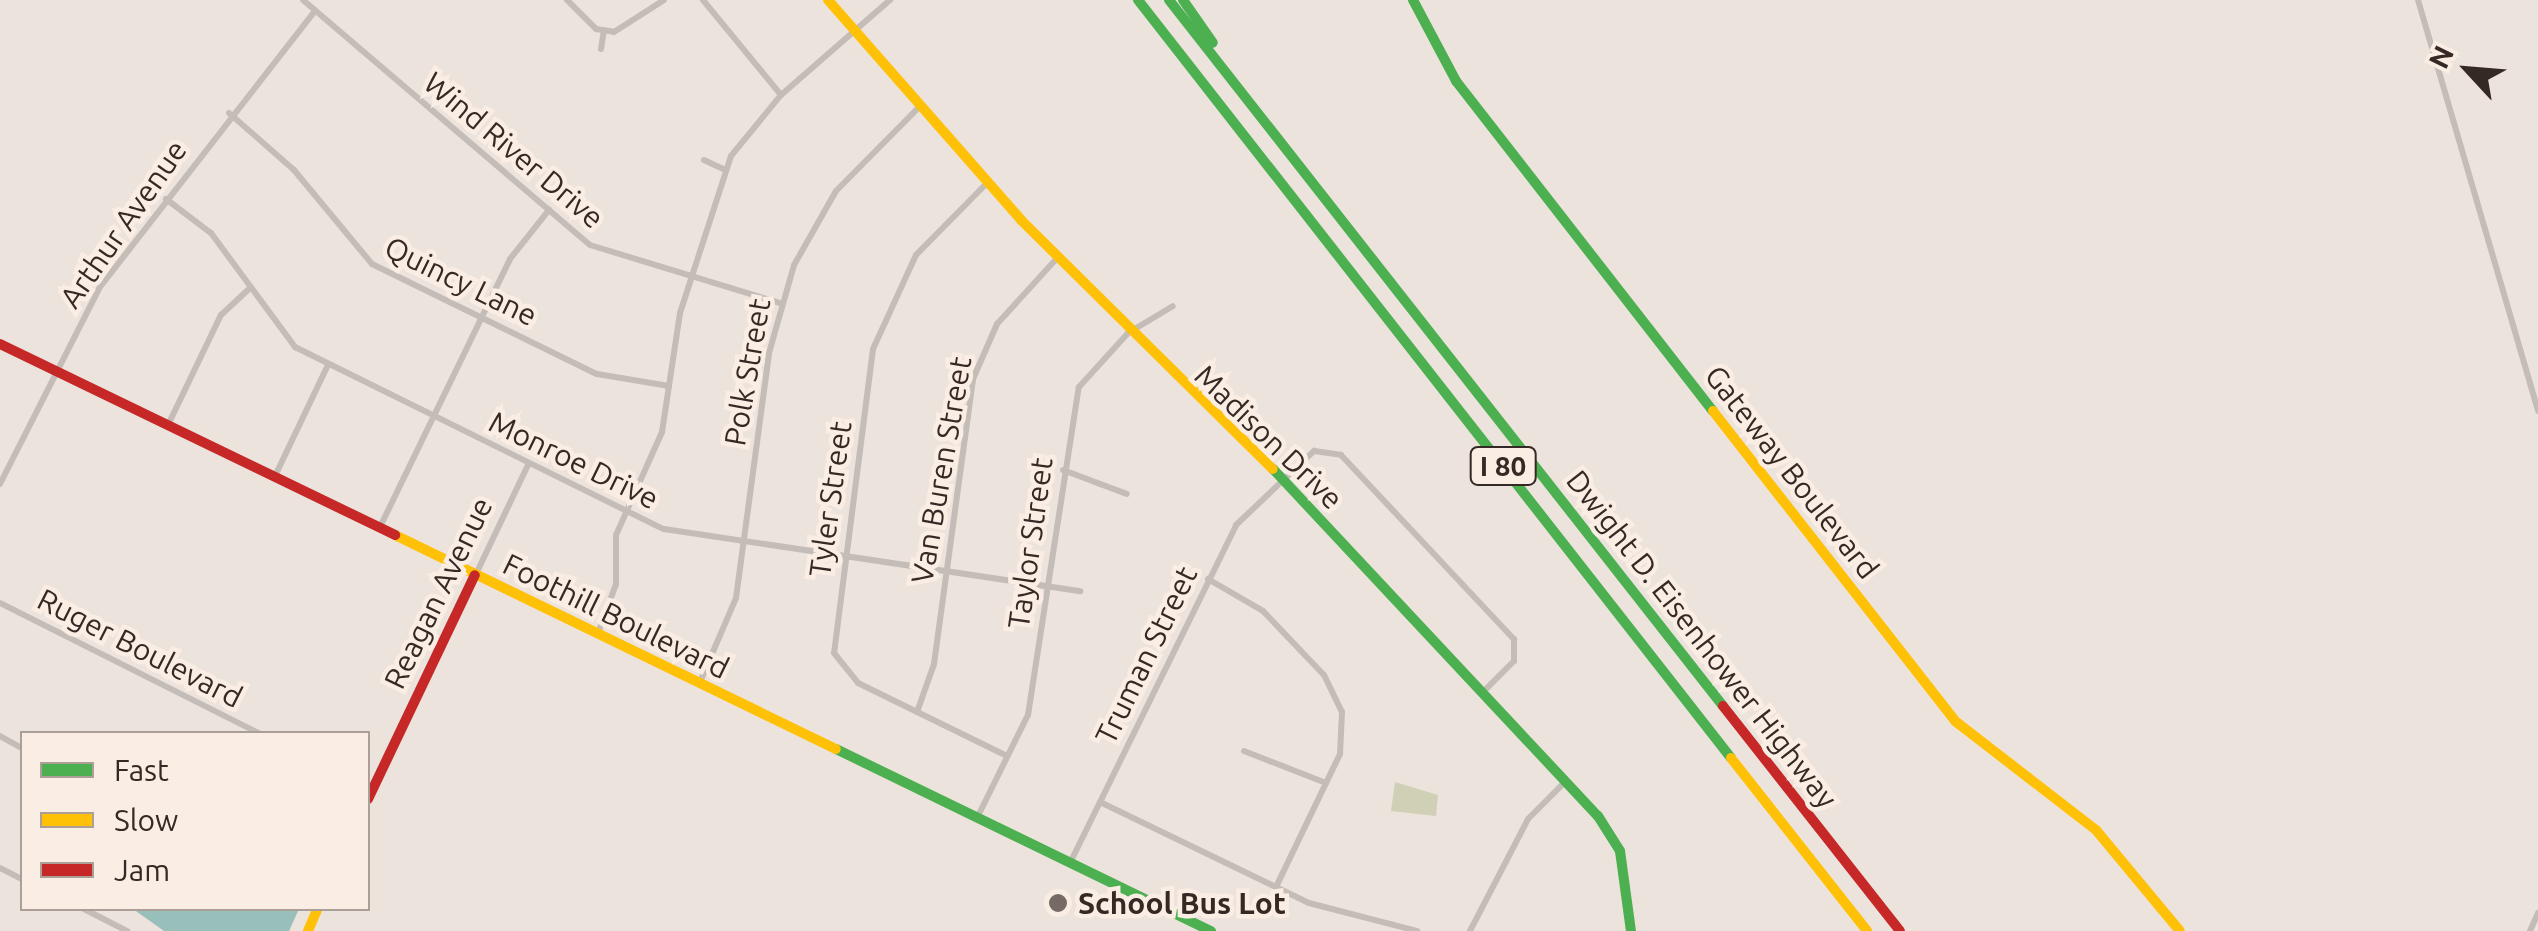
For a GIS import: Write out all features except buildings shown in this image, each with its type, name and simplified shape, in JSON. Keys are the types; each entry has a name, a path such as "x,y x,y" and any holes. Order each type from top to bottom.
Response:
{"main road":[{"name":"Madison Drive","path":"828,0 986,184 1128,333 1281,478 1566,782 1616,840 1631,931"},
{"name":"Dwight D. Eisenhower Highway","path":"1138,0 1868,931"},
{"name":"Dwight D. Eisenhower Highway","path":"1169,0 1900,931"},
{"name":"I 80","path":"1183,0 1291,156"},
{"name":"Gateway Boulevard","path":"1413,0 1456,82 1955,721 2096,830 2180,931"},
{"name":"Foothill Boulevard","path":"0,344 1211,931"},
{"name":"Reagan Avenue","path":"370,796 475,575"}],"street":[{"name":"Wind River Drive","path":"304,0 590,245 780,304"},
{"path":"567,0 604,30 630,26 664,0"},
{"path":"703,0 781,95"},
{"path":"598,634 612,603 612,552 655,455 691,277 725,170 781,95 890,0"},
{"path":"2418,0 2538,411"},
{"name":"Arthur Avenue","path":"0,484 100,287 229,113 315,11"},
{"path":"601,49 604,30"},
{"name":"Polk Street","path":"699,683 729,623 780,304 836,191 919,107"},
{"name":"Quincy Lane","path":"229,113 294,170 349,247 598,374 669,386"},
{"path":"704,160 725,170"},
{"name":"Tyler Street","path":"986,184 916,255 886,310 844,556 838,666 917,712 1008,756"},
{"name":"Monroe Drive","path":"166,200 211,233 295,346 664,529 1080,591"},
{"path":"379,529 510,259 549,210"},
{"name":"Van Buren Street","path":"917,712 984,348 1057,258"},
{"path":"168,426 221,315 250,288"},
{"name":"Taylor Street","path":"977,820 1028,715 1063,470 1079,387 1128,333 1173,306"},
{"path":"274,478 328,365"},
{"name":"Truman Street","path":"1070,864 1236,525 1281,478 1314,452 1334,450 1472,594 1516,648 1482,692"},
{"name":"Reagan Avenue","path":"475,575 529,463"},
{"path":"1063,470 1127,494"},
{"path":"1208,579 1256,603 1334,688 1344,740 1276,887"},
{"name":"Ruger Boulevard","path":"0,603 254,731"},
{"path":"1244,751 1326,783"},
{"path":"1470,931 1528,819 1566,782"},
{"path":"1100,802 1326,910 1417,931"},
{"path":"88,911 127,931"},
{"path":"2530,931 2538,913"}],"green space":[{"path":"1395,782 1438,795 1436,816 1391,811"}],"water":[{"path":"136,911 298,911 289,931 164,931"}],"traffic: fast":[{"path":"1138,0 1731,758"},
{"path":"1169,0 1723,706"},
{"path":"1183,0 1213,43"},
{"path":"1413,0 1456,81 1713,411"},
{"path":"1273,469 1598,816 1620,851 1631,931"},
{"path":"836,749 1211,931"}],"traffic: slow":[{"path":"828,0 1021,220 1273,469"},
{"path":"1713,411 1955,721 2096,830 2180,931"},
{"path":"395,535 836,749"},
{"path":"1731,758 1867,931"},
{"path":"308,931 317,911"}],"traffic: jam":[{"path":"0,344 395,535"},
{"path":"370,795 475,575"},
{"path":"1723,706 1900,931"}],"place":[{"name":"School Bus Lot","path":"1058,903"}]}
